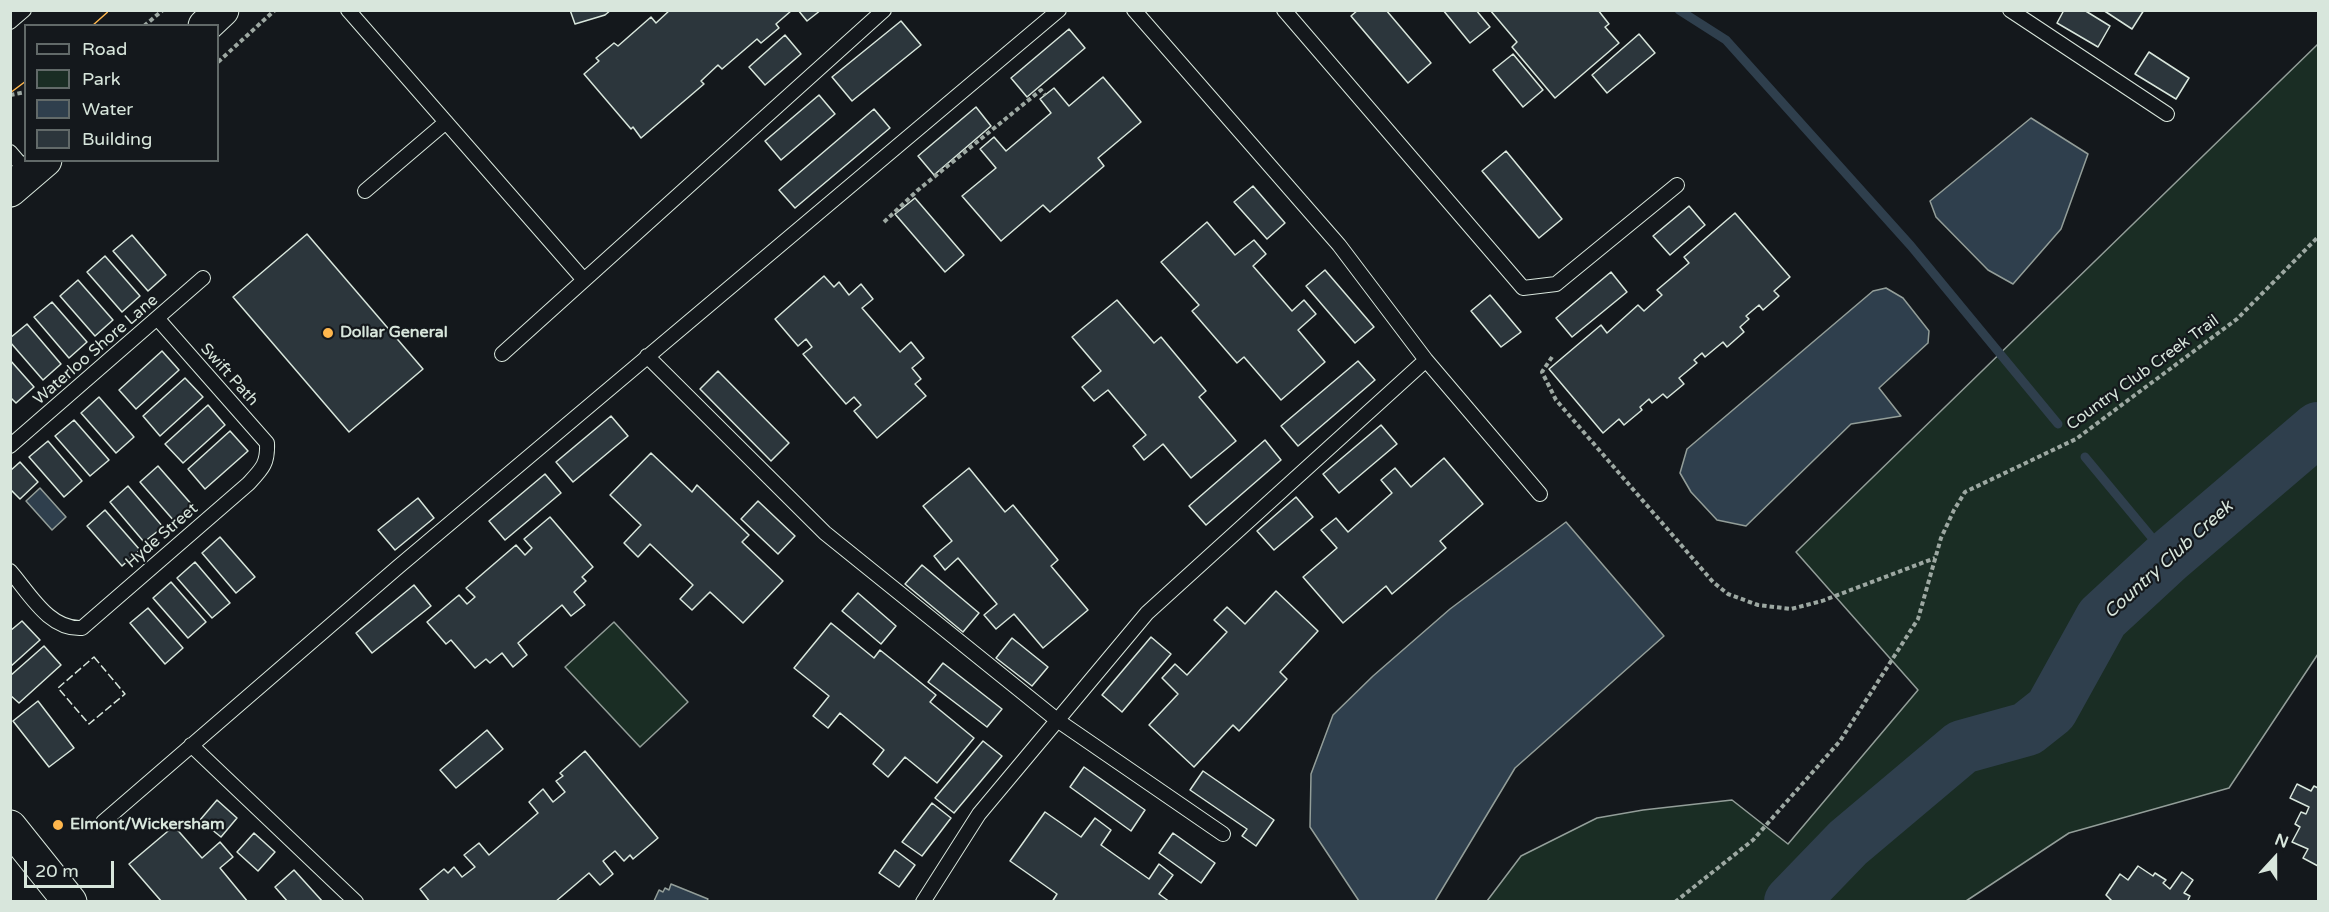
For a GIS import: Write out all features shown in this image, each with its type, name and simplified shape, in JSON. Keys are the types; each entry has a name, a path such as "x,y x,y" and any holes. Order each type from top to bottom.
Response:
{"street":[{"path":"207,24 222,10"},
{"path":"10,827 70,902"}],"lane":[{"path":"10,22 24,10"},
{"path":"348,10 584,280"},
{"path":"502,354 884,10"},
{"path":"103,822 647,356 1059,10"},
{"path":"1134,10 1339,245 1426,360 1540,494"},
{"path":"1284,10 1523,288 1556,284 1677,185"},
{"path":"2010,10 2167,114"},
{"path":"365,191 446,122"},
{"name":"Waterloo Shore Lane","path":"10,446 203,278"},
{"name":"Swift Path","path":"157,318 267,443 268,458"},
{"path":"647,356 825,533 1057,720 1223,834"},
{"path":"923,902 979,814 1148,613 1426,360"},
{"name":"Hyde Street","path":"10,571 46,614 59,624 70,628 82,628 249,484 262,470 268,458"},
{"path":"191,745 356,902"}],"path":[{"path":"146,24 163,10"},
{"path":"219,62 275,10"},
{"path":"884,222 918,190 1041,90 1046,95"},
{"name":"Country Club Creek Trail","path":"1675,902 1753,840 1840,741 1918,619 1941,538 1965,492 2076,439 2237,319 2319,237"},
{"path":"1552,357 1542,372 1556,400 1713,582 1728,594 1758,605 1791,609 1821,601 1936,558"}],"green space":[{"path":"2318,44 2318,654 2229,788 2069,833 1966,901 1487,901 1521,856 1597,818 1643,810 1732,800 1788,844 1918,690 1796,552"},
{"path":"614,622 688,702 640,747 565,667"}],"water":[{"path":"2031,118 2088,154 2061,229 2013,284 1988,270 1936,217 1930,201"},
{"path":"1886,288 1903,298 1929,331 1928,343 1879,388 1901,416 1851,424 1746,526 1717,520 1691,492 1680,473 1687,449 1873,291"},
{"path":"40,488 66,517 52,530 26,501"},
{"path":"1566,522 1664,636 1515,768 1435,901 1359,901 1310,827 1311,774 1333,715 1373,676 1450,609"},
{"path":"671,884 708,899 707,901 654,901 659,890 663,892 665,888 669,890"}],"building":[{"path":"570,10 611,10 605,15 575,24"},
{"path":"670,10 791,11 776,24 779,28 761,43 757,39 722,69 718,65 701,81 704,84 641,138 584,74 599,61 596,58 614,43 618,46 651,17 656,23"},
{"path":"798,10 821,10 807,21"},
{"path":"1358,10 1386,10 1431,63 1408,83 1351,16"},
{"path":"1443,10 1476,10 1490,27 1470,43"},
{"path":"1490,10 1598,10 1609,24 1605,27 1619,43 1555,98 1512,47 1517,42"},
{"path":"2064,10 2084,10 2110,26 2098,47 2057,23"},
{"path":"2103,10 2144,10 2132,29"},
{"path":"901,21 921,45 852,101 832,77"},
{"path":"1069,29 1085,48 1027,97 1011,78"},
{"path":"1639,34 1655,53 1607,93 1592,75"},
{"path":"785,35 801,54 765,85 749,67"},
{"path":"2149,52 2189,78 2176,99 2135,74"},
{"path":"1513,54 1543,90 1523,107 1493,70"},
{"path":"1103,77 1141,122 1098,158 1104,166 1050,212 1043,205 1001,241 962,196 996,168 980,149 994,137 1006,151 1051,113 1040,99 1054,88 1069,106"},
{"path":"819,95 835,114 781,160 765,141"},
{"path":"976,107 991,126 934,175 918,156"},
{"path":"874,109 890,128 795,208 779,190"},
{"path":"1506,151 1562,219 1539,238 1482,171"},
{"path":"1253,186 1285,223 1267,239 1234,202"},
{"path":"915,198 964,255 945,272 895,214"},
{"path":"1689,206 1705,225 1670,255 1653,236"},
{"path":"1735,213 1790,277 1774,291 1779,296 1763,310 1759,305 1746,316 1749,319 1740,327 1744,332 1727,347 1723,342 1705,357 1702,353 1694,360 1697,363 1679,378 1684,384 1667,398 1663,394 1652,403 1649,399 1640,407 1642,410 1624,425 1619,419 1603,433 1549,369 1601,325 1607,333 1638,305 1644,311 1662,295 1657,290 1689,263 1684,257"},
{"path":"1207,222 1235,255 1254,240 1266,254 1253,266 1292,311 1304,300 1316,314 1298,330 1325,362 1281,400 1244,357 1237,363 1192,311 1199,305 1161,262"},
{"name":"Dollar General","path":"307,234 423,369 349,432 233,297"},
{"path":"132,235 166,275 148,291 113,251"},
{"path":"105,256 140,296 122,312 87,272"},
{"path":"1325,270 1374,327 1355,343 1306,286"},
{"path":"1611,272 1627,292 1572,337 1556,318"},
{"path":"824,276 834,287 839,282 849,295 861,284 873,299 862,308 900,352 911,342 924,358 912,368 921,379 915,384 926,396 877,438 854,411 861,405 854,397 846,404 803,354 812,347 806,339 798,346 775,319"},
{"path":"78,280 113,320 95,336 60,296"},
{"path":"1490,295 1521,332 1501,347 1471,311"},
{"path":"1117,300 1154,343 1161,337 1206,391 1199,397 1236,441 1191,478 1163,444 1144,460 1133,446 1146,435 1108,390 1094,401 1082,387 1101,371 1072,337"},
{"path":"52,302 87,342 69,358 34,317"},
{"path":"27,324 61,364 43,380 10,342 10,338"},
{"path":"162,351 179,370 136,409 119,390"},
{"path":"10,360 34,387 16,403 10,397"},
{"path":"1358,361 1375,380 1298,446 1281,426"},
{"path":"718,371 789,443 771,461 700,389"},
{"path":"185,378 203,397 160,436 143,416"},
{"path":"99,397 134,437 116,453 81,413"},
{"path":"208,405 225,425 183,463 165,444"},
{"path":"611,416 628,436 573,482 556,462"},
{"path":"74,420 109,460 90,476 55,436"},
{"path":"1381,425 1397,444 1339,493 1323,474"},
{"path":"230,431 248,451 205,489 188,469"},
{"path":"1265,440 1281,460 1206,525 1189,506"},
{"path":"48,441 82,481 64,497 29,457"},
{"path":"651,453 692,492 697,485 749,535 742,542 783,581 743,623 710,592 692,610 680,599 693,585 650,544 638,557 624,543 641,525 610,495"},
{"path":"1444,458 1483,504 1440,541 1446,548 1392,594 1386,586 1343,623 1303,577 1337,548 1321,530 1336,518 1348,532 1392,493 1381,480 1395,468 1411,487"},
{"path":"20,462 38,482 20,499 10,489 10,471"},
{"path":"158,466 193,506 175,522 140,482"},
{"path":"969,468 1005,512 1013,505 1058,560 1051,566 1088,610 1043,648 1014,614 996,629 984,615 997,604 958,558 945,570 934,556 952,541 923,506"},
{"path":"545,474 561,493 505,540 489,521"},
{"path":"128,486 163,527 144,542 110,502"},
{"path":"1296,497 1313,517 1274,550 1257,531"},
{"path":"418,498 434,518 395,550 378,530"},
{"path":"758,501 795,536 778,554 741,519"},
{"path":"105,510 140,550 122,566 87,526"},
{"path":"550,517 593,567 582,577 586,581 574,592 585,605 571,616 562,605 518,643 527,655 513,667 502,653 490,663 486,659 475,668 451,640 446,644 427,622 459,595 467,604 475,597 466,588 516,545 525,555 532,548 524,539"},
{"path":"220,537 255,577 236,593 202,553"},
{"path":"195,562 230,603 212,618 177,578"},
{"path":"922,565 979,613 963,632 905,584"},
{"path":"171,582 206,622 188,638 153,598"},
{"path":"414,585 431,606 372,653 356,633"},
{"path":"1276,591 1318,631 1280,672 1287,679 1239,731 1233,725 1194,767 1149,725 1178,694 1162,678 1175,664 1187,675 1227,632 1214,620 1227,607 1245,624"},
{"path":"858,593 896,626 881,644 842,611"},
{"path":"148,608 183,648 165,664 130,623"},
{"path":"22,621 40,640 10,667 10,631"},
{"path":"831,623 874,658 880,650 936,695 930,702 974,738 937,783 905,757 888,777 873,764 884,750 840,713 828,728 813,716 829,696 794,668"},
{"path":"1151,637 1171,654 1122,712 1102,695"},
{"path":"1012,638 1048,667 1032,686 996,658"},
{"path":"44,646 61,665 19,703 10,695 10,676"},
{"path":"943,663 1002,709 987,727 928,682"},
{"path":"38,701 74,748 49,767 13,721"},
{"path":"487,730 503,749 456,788 440,770"},
{"path":"983,741 1002,756 954,813 935,798"},
{"path":"585,751 658,838 633,859 630,855 624,861 615,851 603,861 613,874 600,885 589,873 555,902 430,902 420,889 444,869 448,873 454,867 462,877 475,867 464,855 479,843 489,855 538,813 529,802 543,789 553,802 565,792 556,781 563,776 560,773"},
{"path":"1084,767 1145,810 1131,831 1070,787"},
{"path":"1203,771 1274,820 1256,846 1242,836 1247,829 1190,790"},
{"path":"2297,784 2311,791 2314,786 2318,788 2318,866 2303,858 2308,849 2292,842 2300,827 2295,824 2301,812 2306,814 2309,807 2290,798"},
{"path":"217,800 237,818 221,837 200,820"},
{"path":"932,803 951,818 922,856 902,842"},
{"path":"1045,812 1081,837 1095,818 1111,830 1101,845 1149,879 1159,864 1173,875 1159,894 1170,902 1052,902 1057,894 1010,861"},
{"path":"174,826 202,858 220,842 233,857 220,868 248,902 162,902 129,864"},
{"path":"254,833 275,852 258,871 237,852"},
{"path":"1173,833 1215,863 1201,883 1159,853"},
{"path":"895,850 915,865 899,887 879,873"},
{"path":"2138,866 2153,876 2155,873 2166,880 2163,883 2170,889 2182,872 2193,880 2184,893 2190,896 2187,902 2113,902 2106,895 2120,874 2128,880"},
{"path":"294,870 323,902 288,902 275,887"}],"waterway":[{"path":"1679,10 1726,40 1911,246 2058,424"},
{"name":"Country Club Creek","path":"1791,902 1848,843 1962,747 2027,729 2051,710 2102,618 2168,557 2318,429"},
{"path":"2085,457 2168,557"}],"fence":[{"path":"94,657 125,694 89,724 58,688 94,657"}],"power":[{"path":"94,24 110,10"},
{"path":"10,93 24,82"}],"place":[{"name":"Dollar General","path":"328,333"},
{"name":"Elmont/Wickersham","path":"58,825"}]}
